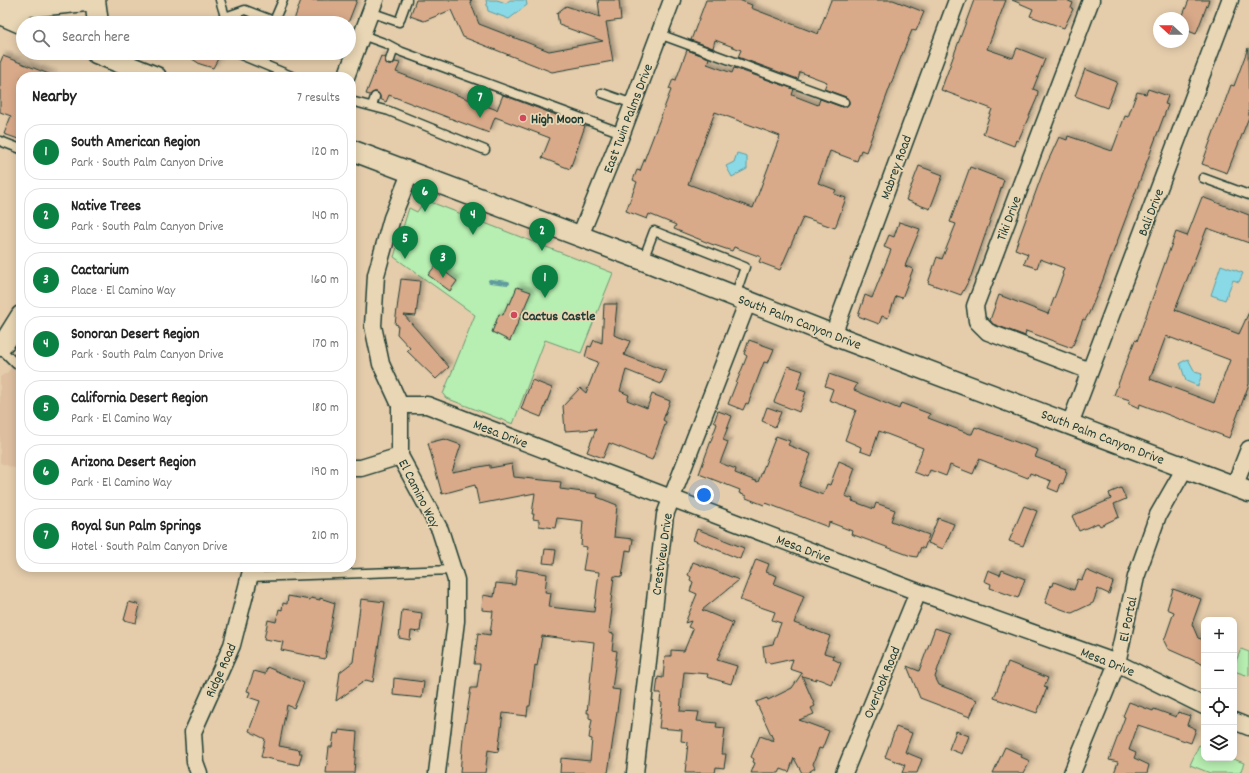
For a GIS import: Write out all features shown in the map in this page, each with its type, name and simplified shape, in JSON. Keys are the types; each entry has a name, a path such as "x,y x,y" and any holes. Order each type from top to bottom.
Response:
{"main road":[{"path":"0,4 37,6 86,0"}],"street":[{"path":"95,0 97,16"},
{"name":"East Twin Palms Drive","path":"580,236 622,133 672,0"},
{"name":"Mabrey Road","path":"833,335 957,0"},
{"name":"Tiki Drive","path":"1090,370 988,332 977,321 974,306 1091,0"},
{"name":"Bali Drive","path":"1070,424 1230,0"},
{"path":"356,51 373,6"},
{"path":"0,14 16,21"},
{"path":"348,72 352,60"},
{"path":"114,64 140,72"},
{"name":"South Palm Canyon Drive","path":"356,152 643,260 833,335 1242,489"},
{"name":"El Camino Way","path":"410,171 392,218 376,275 373,326 381,364 400,404 400,456 440,530 456,580 456,621 437,773"},
{"name":"Crestview Drive","path":"635,773 665,515 741,298"},
{"path":"0,347 16,324"},
{"name":"Mesa Drive","path":"400,404 427,405 918,592 1117,663 1201,705"},
{"path":"1242,489 1249,448"},
{"path":"356,468 361,468 400,456"},
{"name":"El Portal","path":"1072,773 1117,663 1136,578 1158,515 1185,468"},
{"name":"Ridge Road","path":"192,769 194,732 232,646 251,572"},
{"name":"Overlook Road","path":"844,773 918,592"},
{"path":"1237,722 1249,727"}],"lane":[{"path":"220,0 225,16"},
{"path":"276,16 283,0"},
{"path":"373,6 399,22 407,0"},
{"path":"234,16 245,10 261,16"},
{"path":"659,34 844,102"},
{"path":"362,35 622,133"},
{"path":"390,60 394,48"},
{"path":"253,60 282,72"},
{"path":"602,93 633,104"},
{"path":"372,106 376,97"},
{"path":"356,102 389,111 485,150"},
{"path":"0,141 16,147"},
{"path":"1203,178 1249,195"},
{"path":"643,260 654,231 745,266 741,298"},
{"path":"0,347 16,364"},
{"path":"356,571 453,570"}],"shaded area":[{"path":"16,362 16,468 0,463 0,377 8,372"}],"green space":[{"path":"428,201 613,273 581,353 545,340 513,424 446,398 443,394 475,315 394,257 409,208 417,212 421,206"},
{"path":"1241,649 1249,652 1249,676 1237,672 1237,659"},
{"path":"1199,745 1201,746 1201,761 1237,760 1244,763 1240,773 1210,773 1190,765"}],"water":[{"path":"486,0 497,0 506,3 510,0 526,0 527,5 509,19 488,11"},
{"path":"737,153 747,156 747,169 732,177 726,166 734,162"},
{"path":"1221,265 1243,273 1239,282 1233,280 1225,300 1211,295"},
{"path":"1188,359 1195,372 1202,374 1198,386 1186,381 1180,363"}],"building":[{"path":"301,0 357,0 351,16 295,16"},
{"path":"416,0 472,0 470,1 479,24 549,51 603,41 559,25 557,13 566,6 600,17 598,0 619,0 621,20 606,22 613,61 552,72 463,37 451,10 424,21 410,16"},
{"path":"706,0 739,0 752,5 751,8 818,34 831,0 893,0 924,12 916,31 912,30 866,152 861,150 857,161 830,151 818,183 836,190 834,194 846,198 835,228 803,217 780,270 759,262 761,257 734,247 732,251 711,244 674,229 676,225 649,214 647,219 626,211 637,182 633,180 637,170 640,171 671,90 669,89 673,79 676,80 687,50 709,58 707,64 732,73 734,68 794,89 792,95 818,105 820,99 842,107 849,104 849,101 846,97 824,89 827,82 800,72 798,79 738,57 741,50 715,40 713,48 691,40","holes":["715,112 780,136 753,208 688,184"]},
{"path":"974,0 1006,0 987,49 1013,58 1017,48 1045,59 1033,89 1038,91 1037,98 1018,141 1016,140 1014,146 983,134 992,109 941,90"},
{"path":"1012,0 1066,0 1073,3 1071,8 1073,9 1064,28 1030,16 1033,9"},
{"path":"1189,0 1209,0 1196,34 1189,31 1189,12 1184,12"},
{"path":"1248,48 1249,117 1227,173 1202,164 1231,85 1234,86"},
{"path":"3,56 44,72 16,72 16,138 4,134 11,116 0,112 0,63"},
{"path":"381,56 385,58 388,65 395,62 400,63 396,72 497,110 503,95 585,126 570,169 542,158 550,138 495,117 489,133 389,95 386,102 380,99 377,92 370,95 366,94"},
{"path":"194,60 217,60 213,68 200,64"},
{"path":"1085,69 1117,82 1107,108 1075,96"},
{"path":"1148,89 1168,96 1165,104 1168,105 1102,282 1089,313 1085,320 1083,319 1072,348 1026,331 1025,336 993,324 990,320 999,295 1048,314 1063,275 1064,268 1040,259 1037,268 1024,264 1028,254 1015,249 1043,172 1059,137 1067,140 1068,136 1112,151 1125,116 1128,117 1137,92 1146,94"},
{"path":"919,166 943,175 930,209 906,200"},
{"path":"970,167 1004,180 971,276 961,295 928,283 937,257 942,259 956,224 950,222"},
{"path":"1202,197 1249,215 1249,243 1207,228 1175,310 1239,334 1249,312 1249,384 1229,438 1140,404 1139,408 1128,403 1130,400 1114,395 1135,340 1137,341 1176,232 1187,236","holes":["1166,336 1230,360 1214,403 1150,379"]},
{"path":"899,222 920,229 905,266 913,269 902,298 896,296 888,318 882,316 879,324 858,316 865,295 872,298 891,250 884,247 889,235 894,237"},
{"path":"436,265 457,281 450,291 428,275"},
{"path":"401,279 420,281 416,316 404,315 449,367 436,379 407,351 410,348 397,334 398,325 395,324"},
{"name":"Cactus Castle","path":"517,287 531,292 510,341 492,332 499,314 503,315 508,303 510,304"},
{"path":"604,304 617,304 614,335 630,341 624,355 666,371 661,384 626,370 620,391 629,395 627,400 647,408 652,394 670,401 663,420 666,422 652,460 609,443 603,458 587,452 596,429 565,431 563,406 580,388 586,393 598,362 585,357 588,346 591,347 594,340 602,343"},
{"path":"749,340 774,349 768,363 764,362 748,404 746,403 743,410 728,404 747,356 744,354"},
{"path":"788,366 803,371 797,389 806,392 799,412 774,402"},
{"path":"829,374 857,384 854,390 899,409 901,403 930,414 928,418 970,434 972,434 975,427 1038,450 1035,457 1066,469 1065,472 1067,473 1063,484 1061,483 1058,492 1048,488 1051,481 1030,473 1028,478 979,459 973,474 950,465 946,476 930,470 927,477 914,472 923,448 879,431 871,455 860,451 861,447 845,440 856,410 829,400 833,389 825,386"},
{"path":"532,380 552,388 541,417 521,409"},
{"path":"767,407 781,412 775,427 762,421"},
{"path":"718,411 732,416 723,440 728,442 720,463 736,469 735,473 758,482 776,436 790,441 788,445 811,454 799,486 823,495 827,484 830,485 839,461 855,468 845,496 853,499 852,501 874,509 876,503 895,510 891,521 929,535 924,549 921,547 917,557 911,556 851,534 852,531 829,522 828,527 766,503 764,505 746,498 746,496 739,493 740,490 699,474 717,424 714,422"},
{"path":"444,439 461,445 452,472 490,465 490,468 512,464 514,477 561,482 560,489 598,494 597,497 617,505 614,537 633,539 631,551 626,550 622,577 614,576 610,609 612,609 609,633 614,634 612,650 617,651 612,689 620,690 608,773 560,773 561,758 590,761 592,739 589,738 592,719 589,718 589,713 587,713 594,642 542,636 537,666 535,665 530,706 528,706 527,716 503,713 498,752 488,750 485,773 460,773 463,738 471,688 477,688 480,664 474,664 478,633 490,635 493,611 482,610 483,595 494,597 496,583 515,585 517,569 547,574 545,592 551,593 549,607 594,612 599,572 583,570 587,547 581,546 583,521 557,518 555,528 539,526 539,520 533,519 534,514 532,514 535,493 479,504 475,485 442,494 428,443"},
{"path":"1121,488 1126,499 1114,504 1119,517 1100,526 1098,523 1079,531 1072,516 1111,499 1109,493"},
{"path":"1024,506 1037,511 1023,546 1009,541"},
{"path":"938,518 954,524 943,549 928,543"},
{"path":"697,529 744,548 740,559 693,540"},
{"path":"545,549 556,550 554,564 543,563"},
{"path":"756,559 769,564 766,572 777,576 774,584 804,596 794,623 830,636 824,653 834,656 833,659 841,663 831,684 816,678 816,680 802,676 815,706 811,708 814,714 799,720 829,731 822,749 819,748 813,764 815,768 807,773 802,773 794,758 789,772 781,769 779,773 751,773 755,763 753,762 754,759 751,757 760,736 774,741 756,702 767,698 768,700 792,688 802,673 790,669 793,659 770,664 769,662 765,663 763,646 773,644 781,623 772,620 775,612 740,600"},
{"path":"693,562 739,580 702,610 733,623 717,660 737,666 731,684 707,677 708,674 684,672 680,711 699,712 697,721 717,723 716,727 725,728 722,754 726,754 724,768 716,767 715,773 685,773 688,742 681,741 682,730 659,728 662,703 660,702 661,693 656,693 658,677 663,678 665,656 671,656 671,650 684,651 693,629 688,627 691,621 685,623 697,594 690,591 693,582 690,580 691,577 688,575"},
{"path":"988,570 1000,575 1002,570 1025,579 1018,598 990,588 991,584 984,581"},
{"path":"1086,570 1113,582 1109,594 1098,589 1093,603 1072,613 1045,603 1051,585 1053,586 1054,582 1074,590 1078,579 1082,580"},
{"path":"1173,589 1201,599 1192,624 1198,638 1201,639 1201,664 1168,649 1164,641 1174,612 1167,609"},
{"path":"288,596 310,600 311,598 320,600 320,598 335,603 325,659 281,650 283,642 264,639 268,620 276,622 279,609 282,610 283,603 287,604"},
{"path":"361,599 385,602 373,682 366,680 336,701 340,672 353,662"},
{"path":"129,602 140,605 136,623 124,620"},
{"path":"402,610 422,613 420,632 411,631 410,640 399,638"},
{"path":"935,628 950,633 935,677 939,685 977,700 970,717 920,698 907,666 919,671"},
{"path":"1008,662 1048,678 1044,687 1047,688 1037,713 994,698"},
{"path":"267,667 304,683 294,708 287,705 279,746 300,750 299,753 302,753 299,765 261,757 265,739 249,731 260,701 248,697 250,692 247,691 254,671 265,674"},
{"path":"394,678 424,682 422,698 393,695"},
{"path":"1129,702 1153,711 1154,709 1176,717 1178,712 1190,716 1187,725 1196,729 1191,743 1138,725 1129,750 1136,753 1134,758 1149,765 1147,773 1114,773 1118,762 1109,760"},
{"path":"896,727 912,733 905,752 922,759 917,773 902,773 905,765 885,757"},
{"path":"339,730 357,732 354,773 326,773 329,747 332,747 334,733 338,734"},
{"path":"956,731 969,736 962,754 949,749"},
{"path":"1005,747 1022,755 1021,757 1030,761 1024,773 993,773"}],"waterway":[{"path":"490,281 508,283"}],"place":[{"name":"Royal Sun Palm Springs","path":"480,118"},
{"name":"High Moon","path":"523,118"},
{"name":"Arizona Desert Region","path":"425,212"},
{"name":"Sonoran Desert Region","path":"473,235"},
{"name":"Native Trees","path":"542,251"},
{"name":"California Desert Region","path":"405,259"},
{"name":"Cactarium","path":"443,278"},
{"name":"South American Region","path":"545,298"},
{"name":"Cactus Castle","path":"514,315"}]}
